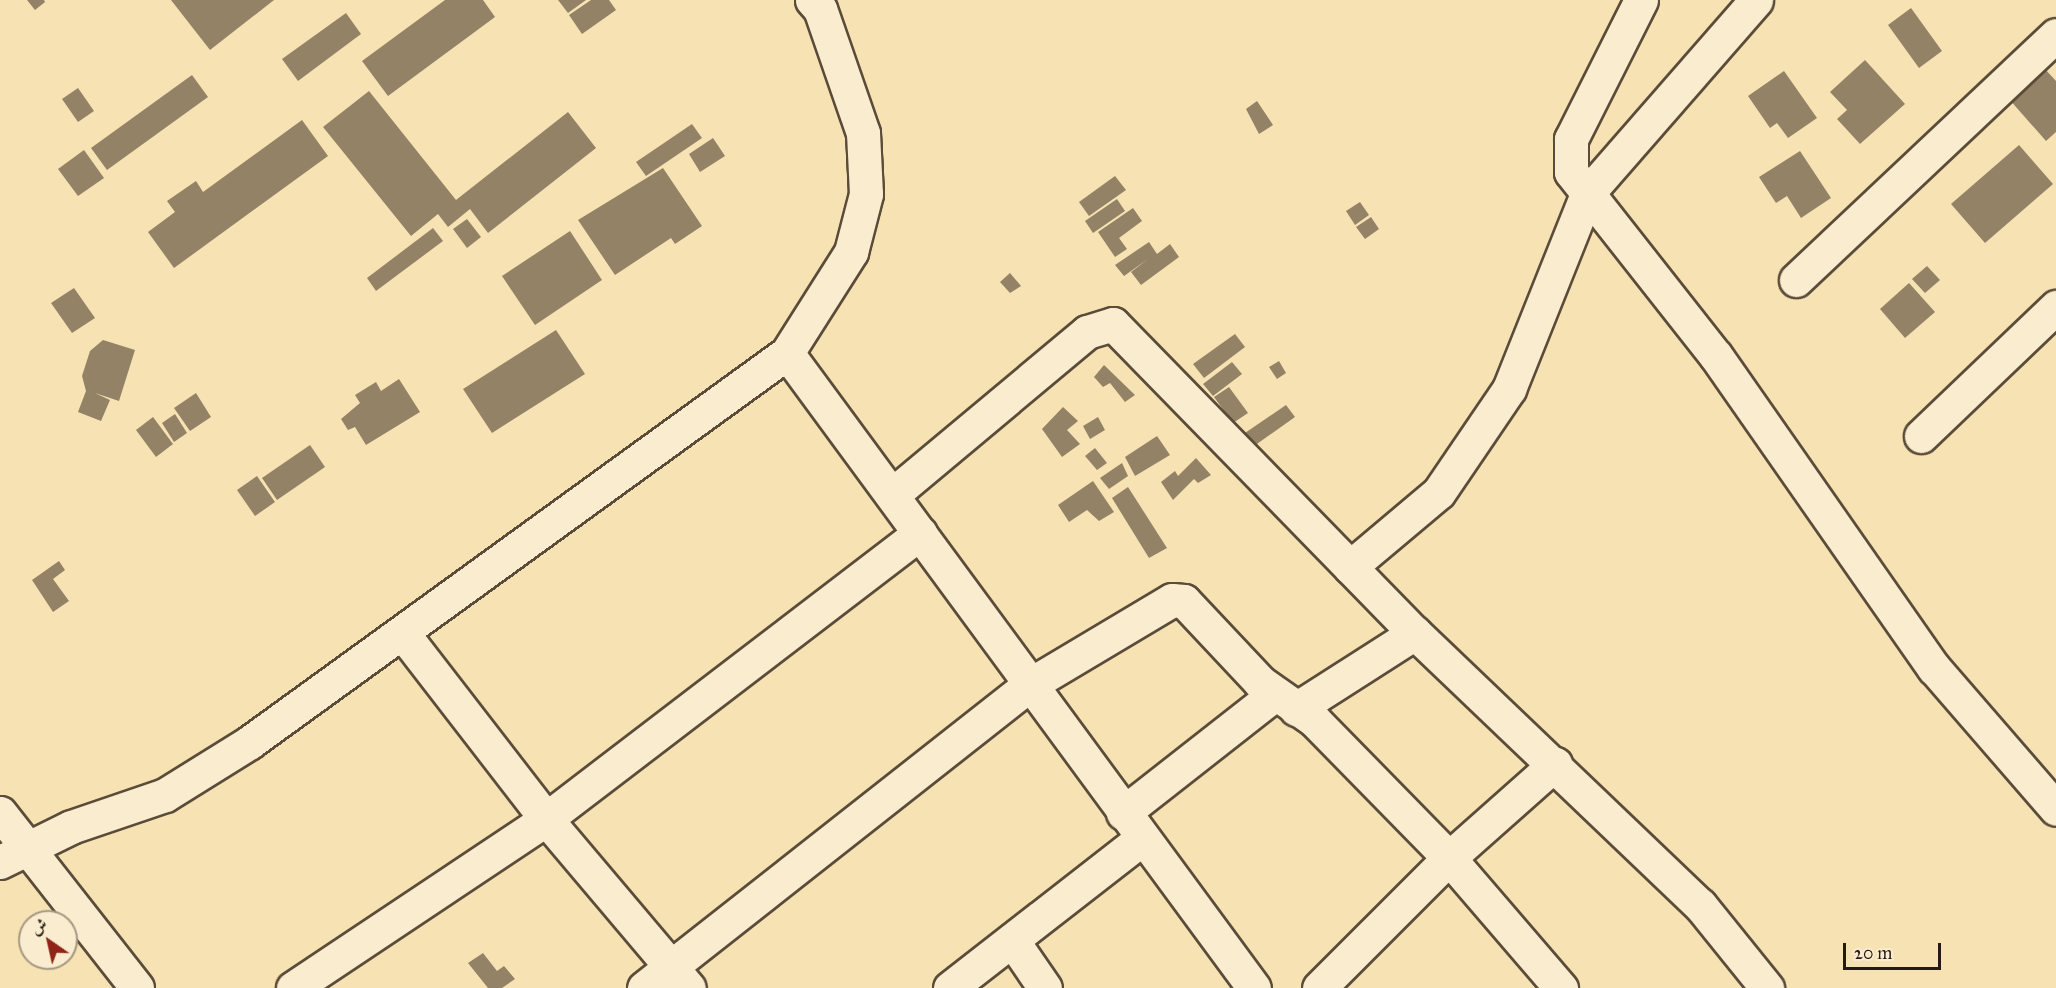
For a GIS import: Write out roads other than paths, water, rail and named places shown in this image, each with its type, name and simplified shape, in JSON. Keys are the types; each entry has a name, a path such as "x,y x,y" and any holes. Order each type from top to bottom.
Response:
{"street":[{"path":"1641,0 1571,139 1571,172 1716,356 1934,668 2056,809"},
{"path":"1350,567 1439,492 1509,389 1587,194 1756,0"},
{"path":"12,855 165,795 404,635 565,510 787,353 851,252 866,194 863,133 823,3"},
{"path":"1796,280 2056,36"},
{"path":"1921,436 2056,307"},
{"path":"892,495 1088,332 1113,324 1415,633 1555,764 1700,905 1767,988"},
{"path":"787,353 1123,813 1254,988"},
{"path":"293,988 546,819 920,533"},
{"path":"644,988 680,977 1031,684 1172,600 1184,601 1286,702 1314,720 1449,858 1561,988"},
{"path":"1123,813 1286,702 1415,633"},
{"path":"404,635 546,819 680,977"},
{"path":"1319,988 1449,858 1555,764"},
{"path":"0,813 12,855 137,988"},
{"path":"950,988 1143,838"},
{"path":"1012,940 1045,988"}]}
